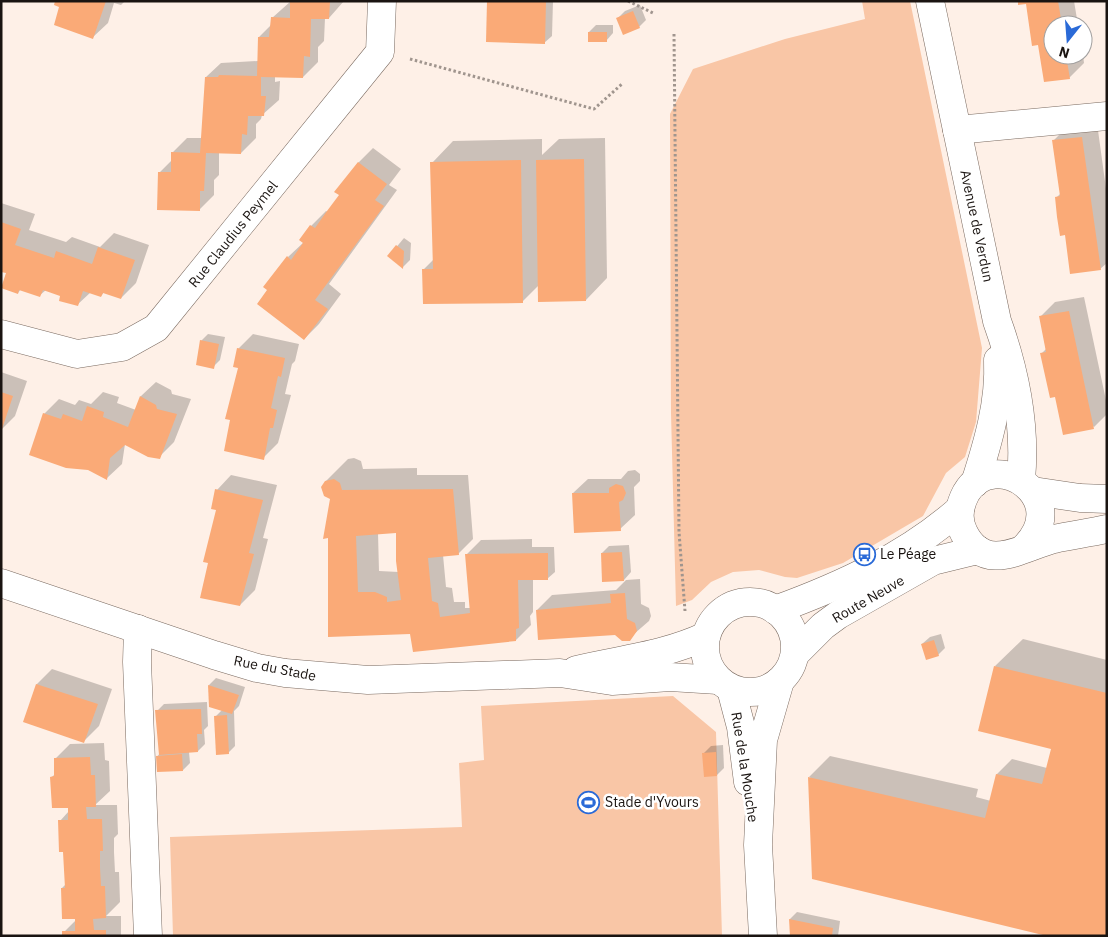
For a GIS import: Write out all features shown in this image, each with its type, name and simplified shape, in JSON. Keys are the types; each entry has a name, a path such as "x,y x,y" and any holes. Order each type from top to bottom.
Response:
{"street":[{"path":"380,52 382,1"},
{"name":"Avenue de Verdun","path":"930,1 997,321 1011,360 1027,486"},
{"name":"Rue Claudius Peymel","path":"1,334 77,354 122,347 156,328 380,52"},
{"path":"957,130 1107,116"},
{"name":"Avenue de Verdun","path":"975,483 995,412 999,375 997,321"},
{"path":"975,483 986,477 997,475 1010,476 1027,486 1080,498 1107,499"},
{"name":"Route Neuve","path":"775,610 824,592 906,549 937,529 960,509 968,490 975,483"},
{"path":"1023,549 1033,540 1039,529 1041,516 1039,502 1027,486"},
{"path":"960,509 960,521 963,532 978,550"},
{"name":"Route Neuve","path":"795,654 823,626 838,615 933,561 978,550 989,555 1012,555 1023,549 1053,539 1107,529"},
{"name":"Rue du Stade","path":"1,583 258,668 319,677 410,680 560,673 606,663 647,657 684,646 706,636"},
{"path":"725,684 706,659 706,636 712,623 721,612 734,605 755,603 775,610 785,618 791,629 795,654 789,669 780,681"},
{"path":"138,629 137,662 148,936"},
{"name":"Rue du Stade","path":"560,673 612,681 670,677 725,684 756,692 769,688 780,681"},
{"name":"Rue de la Mouche","path":"758,846 763,740 780,681"},
{"name":"Rue de la Mouche","path":"725,684 742,733 758,846 763,936"}],"path":[{"path":"628,1 653,13"},
{"path":"674,34 679,532 685,619"},
{"path":"380,52 594,109 622,84"}],"shaded area":[{"path":"862,1 910,1 982,348 976,422 965,457 946,473 923,516 843,563 797,578 759,570 733,572 711,582 692,600 676,606 671,413 670,114 693,69 785,39 865,19"},
{"name":"Stade d'Yvours","path":"673,696 716,732 722,936 173,936 170,837 462,827 459,763 484,760 481,706"}],"building":[{"path":"55,1 106,1 93,39 54,25 59,7 54,5"},
{"path":"290,1 330,1 329,19 311,19 310,57 304,56 303,78 261,77 261,96 266,96 264,116 248,116 247,135 242,134 241,154 206,153 204,191 200,191 200,211 157,210 158,172 171,172 171,152 200,153 205,77 218,77 219,75 257,76 258,37 269,37 271,17 290,18"},
{"path":"487,1 546,1 545,44 486,42"},
{"path":"1018,1 1058,1 1060,15 1043,15 1043,65 1068,65 1070,79 1044,82 1038,45 1032,46 1026,4 1018,5"},
{"path":"633,11 640,28 623,35 616,18"},
{"path":"588,32 607,32 607,42 588,42"},
{"path":"1082,137 1101,270 1070,274 1065,235 1060,236 1057,217 1055,197 1060,196 1052,140"},
{"path":"584,159 586,301 538,302 536,160"},
{"path":"521,160 523,303 423,304 422,269 433,269 430,162"},
{"path":"358,162 387,184 375,200 384,206 315,300 328,309 304,340 257,304 267,290 263,287 287,256 291,260 303,243 299,240 310,225 315,228 339,195 334,192"},
{"path":"1,222 21,229 15,245 54,258 56,251 92,264 98,247 135,260 121,299 103,293 101,297 83,291 78,306 59,301 60,296 43,290 40,297 19,290 18,294 1,288 6,273 1,272"},
{"path":"396,245 404,251 403,269 387,256"},
{"path":"1069,311 1094,429 1063,435 1055,397 1050,398 1040,353 1046,352 1039,316"},
{"path":"200,340 219,344 214,369 196,365"},
{"path":"237,348 285,358 281,377 278,376 271,408 277,410 273,428 270,428 264,460 224,451 230,420 225,419 238,368 233,367"},
{"path":"1,392 13,396 2,429 1,429"},
{"path":"140,396 156,405 157,409 177,414 160,459 148,457 125,445 110,458 107,480 88,470 66,468 29,455 43,413 61,419 63,414 82,421 87,406 104,412 103,417 128,427"},
{"path":"334,479 340,483 342,490 453,489 459,555 428,558 432,601 438,603 440,617 470,613 465,554 548,553 548,580 518,580 519,628 516,629 516,641 413,652 410,634 328,637 328,538 323,539 330,499 324,496 321,487 325,481","holes":["396,533 396,561 401,600 387,602 387,597 375,592 358,592 356,536"]},
{"path":"616,484 623,486 626,493 623,500 619,502 621,531 574,533 572,493 609,493 609,488"},
{"path":"215,489 263,500 249,553 254,554 240,606 200,598 208,563 203,562 216,510 211,509"},
{"path":"622,552 624,581 602,582 601,553"},
{"path":"625,593 627,619 635,623 637,631 630,641 622,641 615,635 538,640 536,610 611,603 610,594"},
{"path":"934,640 939,656 926,660 921,644"},
{"path":"994,666 1107,693 1107,936 1047,936 812,879 808,777 985,818 996,774 1042,784 1051,749 978,731"},
{"path":"36,684 98,704 84,743 23,722"},
{"path":"208,685 239,695 232,714 209,707"},
{"path":"201,709 202,734 197,734 198,752 159,755 155,710"},
{"path":"227,715 229,754 216,755 214,716"},
{"path":"716,752 717,776 704,777 702,753"},
{"path":"182,754 183,771 157,772 156,756"},
{"path":"90,757 91,775 95,775 96,807 86,807 87,819 102,819 103,851 100,851 100,868 101,886 105,886 106,918 93,919 94,930 106,930 106,936 62,936 62,931 75,931 75,919 62,919 61,888 65,888 63,852 59,852 58,820 68,820 68,808 52,808 50,777 54,776 54,758"},
{"path":"789,919 833,928 832,936 790,936"}],"place":[{"name":"Le Péage","path":"864,554"},
{"name":"Stade d'Yvours","path":"589,802"}]}
